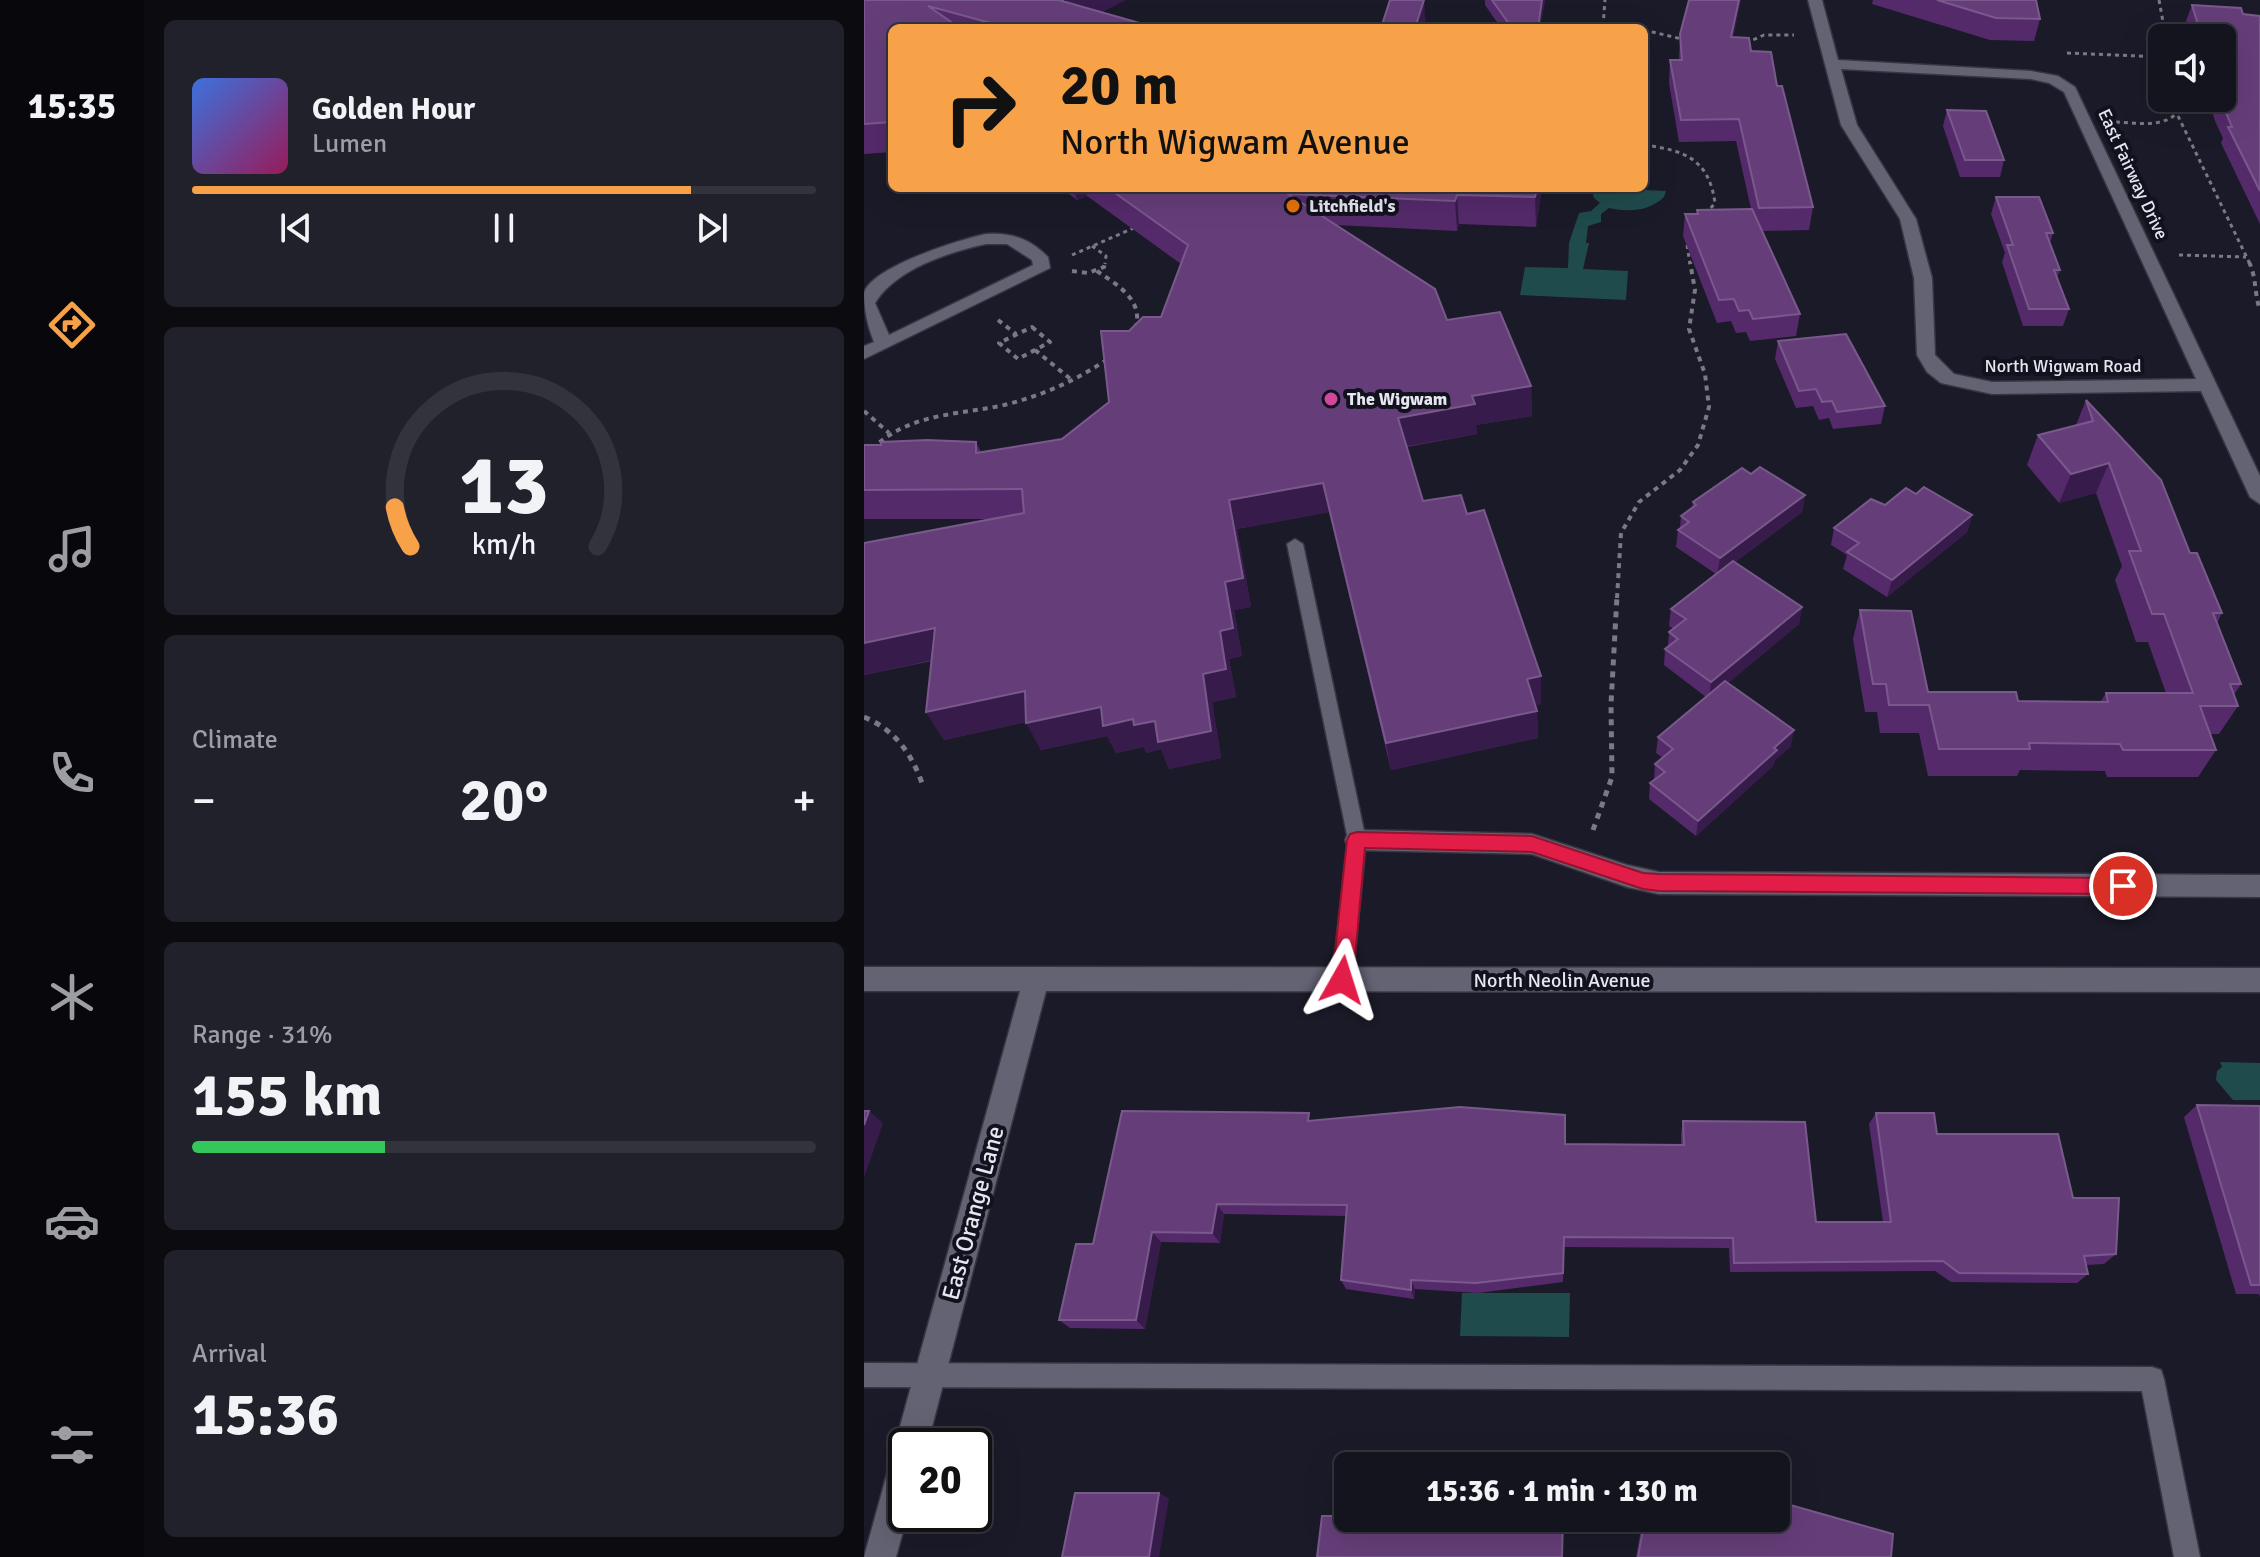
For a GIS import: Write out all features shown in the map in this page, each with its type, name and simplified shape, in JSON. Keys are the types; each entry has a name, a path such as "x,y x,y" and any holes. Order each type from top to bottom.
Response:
{"street":[{"name":"North Wigwam Road","path":"1815,0 1853,134 1908,219 1923,278 1923,347 1929,362 1940,374 1958,383 1992,388 2207,385"},
{"name":"East Fairway Drive","path":"1831,64 2047,77 2070,90 2260,497"},
{"path":"884,344 866,303 875,287 895,273 972,241 993,237 1023,244 1050,264"},
{"path":"864,353 1050,264"},
{"path":"1357,840 1514,842 1549,848 1643,881 1686,884 2260,886"},
{"name":"North Neolin Avenue","path":"864,979 2260,980"},
{"name":"East Orange Lane","path":"915,1428 1036,980"},
{"path":"879,1557 888,1525"}],"lane":[{"path":"1295,544 1357,840 1342,980"},
{"path":"864,1375 2152,1379 2187,1557"}],"path":[{"path":"1603,24 1605,0"},
{"path":"2159,0 2163,24"},
{"path":"1648,31 1693,42"},
{"path":"1740,46 1764,35 1808,35"},
{"path":"2086,121 2164,123 2180,112"},
{"path":"2178,116 2257,278 2255,295 2260,310"},
{"path":"1648,145 1689,156 1707,171 1714,185 1715,203 1702,218"},
{"path":"1050,264 1148,222"},
{"path":"1582,861 1612,777 1611,704 1621,533 1639,502 1680,470 1698,445 1709,407 1705,374 1689,329 1695,290 1686,242"},
{"path":"1050,264 1076,273 1097,271 1108,260 1092,246"},
{"path":"2148,254 2246,257"},
{"path":"1097,271 1134,301 1138,320 1132,334"},
{"path":"993,316 1016,334"},
{"path":"1032,327 1050,342 1035,350 1018,359 999,343 1032,327"},
{"path":"1035,350 1073,381"},
{"path":"869,453 889,433 912,422 1022,399 1073,381 1115,353"},
{"path":"864,411 889,433"},
{"path":"864,717 899,739 916,766 922,783"}],"shaded area":[{"path":"1666,191 1664,197 1651,206 1638,210 1609,208 1601,214 1601,222 1588,226 1586,243 1589,243 1583,269 1628,271 1626,300 1520,295 1525,267 1568,268 1569,243 1579,213 1591,211 1600,203 1592,192"},
{"path":"2220,1062 2260,1063 2260,1100 2233,1100 2216,1080 2217,1071 2222,1067"},
{"path":"1462,1293 1570,1293 1569,1337 1460,1336"}],"building":[{"path":"864,0 1063,0 1143,24 994,24 928,6 954,24 888,24 888,122 864,124"},
{"path":"1390,0 1424,0 1416,24 1382,24"},
{"path":"1492,0 1542,0 1539,24 1509,24"},
{"path":"1689,0 1739,0 1731,37 1749,38 1751,51 1771,52 1777,86 1782,86 1813,207 1759,208 1739,119 1681,120 1670,60 1682,60 1680,34"},
{"path":"1937,0 2036,0 2040,19 1996,18"},
{"path":"2192,5 2241,8 2243,14 2260,16 2260,191 2228,127 2232,127 2226,112 2236,112 2236,24 2198,24"},
{"path":"1947,110 1986,111 2004,160 1965,160"},
{"path":"1114,192 1536,192 1535,197 1457,195 1455,201 1288,194 1435,289 1447,320 1500,312 1531,386 1472,396 1475,404 1398,418 1423,501 1461,495 1467,514 1484,510 1541,676 1527,679 1537,711 1386,743 1323,483 1229,500 1243,578 1225,582 1233,628 1220,631 1226,669 1203,674 1211,731 1158,742 1155,721 1134,725 1133,719 1103,726 1101,707 1026,723 1025,691 926,712 935,628 864,643 864,543 1024,513 1022,489 864,490 864,445 927,440 976,442 976,453 1062,439 1109,402 1101,331 1129,331 1143,317 1161,317 1188,245"},
{"path":"1996,197 2039,197 2053,233 2046,233 2060,270 2054,270 2069,309 2029,309 2007,245 2013,245"},
{"path":"1752,209 1800,314 1753,319 1749,310 1739,311 1734,299 1719,300 1685,214 1698,214 1697,210"},
{"path":"1846,334 1885,406 1837,412 1832,401 1822,402 1816,389 1799,391 1778,341"},
{"path":"2086,400 2161,480 2190,553 2197,553 2222,613 2213,613 2241,684 2230,684 2238,706 2200,706 2216,750 2123,750 2120,744 2029,743 2030,749 1939,749 1929,705 1889,705 1886,684 1873,684 1860,610 1911,611 1928,692 2016,692 2018,701 2108,702 2106,693 2193,693 2164,614 2152,614 2129,551 2141,551 2109,463 2071,474 2038,435 2093,421"},
{"path":"1760,467 1805,495 1720,558 1678,530 1689,522 1681,516 1696,505 1693,502 1742,468 1751,474"},
{"path":"1924,487 1972,515 1892,580 1847,552 1859,543 1834,528 1871,499 1885,505 1906,488 1916,494"},
{"path":"1733,561 1802,607 1711,682 1665,649 1678,639 1669,632 1686,619 1671,609"},
{"path":"1725,681 1794,730 1774,748 1777,750 1698,821 1650,783 1665,772 1655,764 1673,749 1658,737"},
{"path":"2197,1105 2260,1106 2260,1285 2251,1285"},
{"path":"1460,1107 1565,1115 1565,1144 1684,1145 1683,1121 1805,1122 1816,1222 1891,1222 1876,1113 1934,1113 1937,1134 2058,1134 2073,1198 2119,1198 2116,1254 2084,1256 2088,1274 1959,1273 1943,1261 1734,1263 1733,1238 1564,1237 1563,1273 1476,1283 1411,1280 1411,1290 1341,1280 1347,1205 1217,1204 1212,1233 1152,1232 1136,1320 1059,1320 1076,1244 1093,1244 1122,1111 1309,1113 1308,1121"},
{"path":"1075,1493 1159,1493 1149,1557 1062,1557"},
{"path":"1790,1505 1893,1534 1891,1557 1638,1557 1642,1532 1790,1532"},
{"path":"1322,1516 1334,1516 1334,1532 1563,1532 1562,1557 1317,1557"}],"place":[{"name":"Litchfield's","path":"1293,206"},
{"name":"The Wigwam","path":"1331,399"}],"route":[{"path":"1342,980 1357,840 1532,844 1643,881 1659,883 2123,886"}]}
